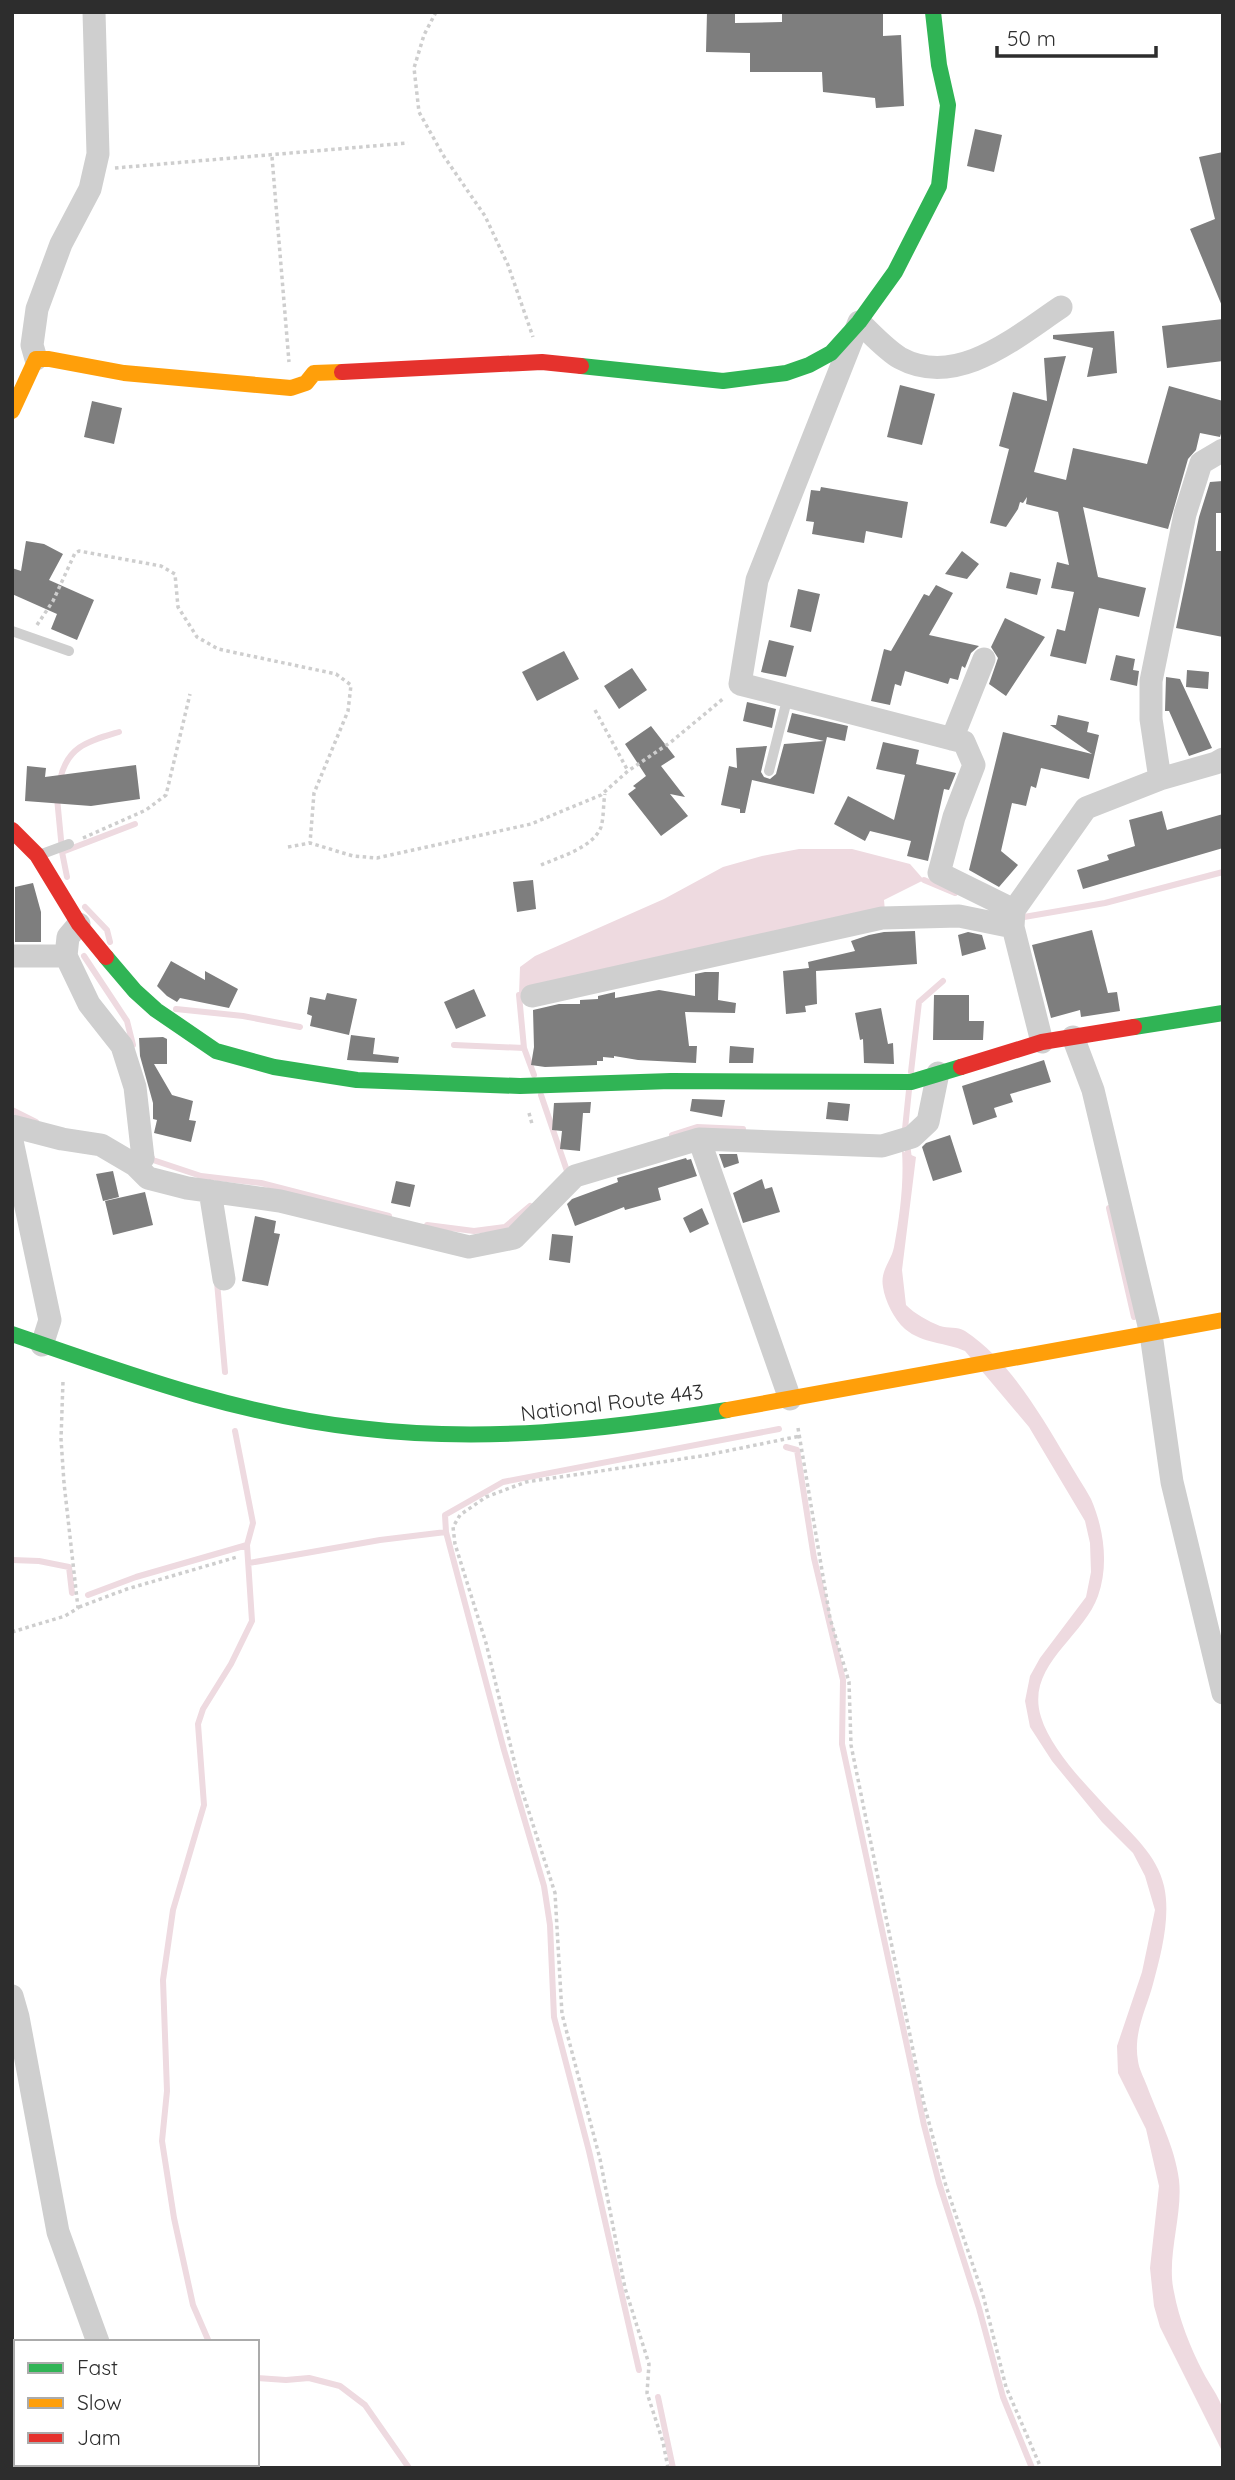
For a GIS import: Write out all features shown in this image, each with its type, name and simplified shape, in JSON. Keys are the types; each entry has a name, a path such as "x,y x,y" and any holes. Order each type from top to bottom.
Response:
{"main road":[{"path":"12,411 36,359 124,373 291,388 306,383 314,373 542,362 723,381 786,373 809,365 831,353 859,322 895,272 939,186 948,105 939,65 933,12"},
{"path":"12,830 45,853 79,924 135,992 156,1010 216,1051 274,1067 357,1080 520,1086 671,1081 911,1082 1042,1042 1223,1013"},
{"name":"National Route 443","path":"12,1334 248,1409 323,1424 407,1433 511,1436 605,1429 790,1399 1223,1320"}],"street":[{"path":"36,359 32,345 37,309 61,244 90,189 98,154 94,12"},
{"path":"1014,918 939,873 954,817 974,765 964,742 740,684 757,580 859,322 898,357 919,366 950,367 990,355 1061,307"},
{"path":"1160,779 1152,719 1151,681 1185,513 1201,463 1223,450"},
{"path":"952,739 984,659"},
{"path":"1042,1042 1014,918 1086,808 1160,779 1223,759"},
{"path":"532,996 882,918 1014,918"},
{"path":"79,924 68,937 65,956 89,1004 122,1046 135,1087 143,1158 135,1165"},
{"path":"12,956 65,956"},
{"path":"1073,1037 1093,1090 1151,1334 1172,1482 1223,1693"},
{"path":"12,1126 62,1139 100,1145 135,1165 148,1178 187,1188 280,1201 469,1247 513,1238 575,1176 699,1139 882,1146 912,1138 928,1122 938,1073"},
{"path":"699,1139 790,1399"},
{"path":"12,1141 50,1320 43,1345"},
{"path":"210,1191 224,1279"},
{"path":"12,1996 58,2232 97,2340"}],"lane":[{"path":"12,631 69,651"},
{"path":"769,771 788,696"},
{"path":"45,853 69,844"}],"path":[{"path":"436,12 424,35 414,68 419,112 443,155 485,216 508,265 542,362"},
{"path":"109,168 408,143"},
{"path":"272,156 291,388"},
{"path":"30,636 53,601 75,553 79,551 161,566 175,574 178,607 197,637 218,649 335,674 351,685 348,711 314,793 310,843"},
{"path":"288,847 310,843 353,856 377,858 531,824 605,792 628,771 671,743 740,684"},
{"path":"69,844 146,810 166,795 190,694"},
{"path":"595,710 628,771"},
{"path":"541,865 584,845 597,834 601,825 605,792"},
{"path":"68,1354 62,1387 61,1439 78,1608"},
{"path":"790,1399 800,1436 830,1618 849,1682 851,1745 924,2104 946,2186 983,2295 1006,2387 1041,2468"},
{"path":"668,2468 663,2442 647,2393 649,2364 625,2288 600,2159 562,2014 555,1893 519,1781 486,1643 455,1544 453,1527 460,1515 486,1497 526,1482 702,1457 800,1436"},
{"path":"12,1632 65,1616 78,1608 127,1589 237,1557"}],"shaded area":[{"path":"799,849 852,849 910,864 924,880 884,900 885,911 519,995 520,967 535,956 664,899 723,867"},
{"path":"902,1151 916,1157 902,1270 906,1305 935,1324 965,1331 996,1357 1035,1407 1091,1499 1099,1522 1104,1560 1098,1596 1091,1611 1048,1667 1041,1682 1038,1699 1041,1717 1061,1755 1143,1846 1156,1864 1164,1886 1164,1935 1141,2022 1137,2051 1139,2067 1166,2132 1177,2168 1180,2194 1172,2265 1174,2292 1189,2343 1222,2407 1223,2453 1160,2327 1154,2306 1150,2268 1159,2186 1146,2129 1118,2073 1117,2046 1142,1972 1155,1910 1145,1876 1133,1853 1102,1822 1052,1761 1030,1727 1025,1701 1030,1676 1040,1658 1086,1597 1091,1572 1090,1543 1085,1521 1029,1427 965,1351 912,1334 901,1325 891,1310 882,1281 894,1247 898,1223"}],"building":[{"path":"707,12 735,12 735,23 782,22 782,12 883,12 883,36 901,35 904,106 876,108 875,98 823,92 822,72 750,72 750,53 706,52"},
{"path":"975,129 1002,135 994,172 967,166"},
{"path":"1223,152 1222,306 1190,229 1215,219 1199,157"},
{"path":"1223,319 1223,361 1167,368 1162,326"},
{"path":"1114,331 1117,373 1087,377 1093,348 1053,339 1053,335"},
{"path":"1066,356 1034,472 1066,480 1073,448 1147,464 1169,386 1223,401 1223,427 1220,437 1200,433 1196,450 1188,459 1168,529 1083,507 1098,577 1146,588 1139,617 1099,608 1086,664 1050,656 1057,629 1065,631 1074,592 1051,588 1057,562 1069,565 1058,512 1026,504 1027,497 1023,503 1020,502 1006,527 990,523 1009,449 999,446 1013,392 1047,401 1044,358"},
{"path":"900,385 935,394 922,445 887,437"},
{"path":"92,401 122,408 114,444 84,437"},
{"path":"1223,481 1223,513 1216,513 1216,551 1223,551 1223,637 1176,628 1199,517 1210,482"},
{"path":"821,487 908,502 902,538 866,531 864,543 812,534 814,522 806,521 811,490 820,491"},
{"path":"26,541 44,544 63,554 49,580 94,600 77,640 51,629 57,614 12,594 12,568 21,571"},
{"path":"962,551 979,564 967,579 945,574"},
{"path":"1010,572 1041,579 1037,595 1006,588"},
{"path":"936,585 953,593 929,635 979,646 971,653 965,668 962,666 958,680 950,678 948,684 905,671 901,686 895,684 890,705 871,701 884,649 891,651 924,594 929,596"},
{"path":"798,589 820,594 811,632 790,627"},
{"path":"1005,618 1045,637 1006,696 989,684 998,658 991,647"},
{"path":"769,640 794,646 786,677 761,672"},
{"path":"564,651 579,679 537,701 522,672"},
{"path":"1116,655 1135,659 1133,670 1139,671 1137,686 1110,680"},
{"path":"632,668 647,690 619,709 604,686"},
{"path":"1187,670 1209,672 1208,689 1186,687"},
{"path":"1166,677 1180,679 1212,748 1189,756 1169,711 1165,711"},
{"path":"747,702 776,709 772,728 743,721"},
{"path":"792,713 848,726 845,741 827,737 814,794 752,780 745,813 740,813 740,809 721,805 729,766 737,768 736,748 767,746 761,772 764,777 770,779 776,774 784,744 824,741 787,732"},
{"path":"1058,715 1089,722 1087,732 1099,735 1089,779 1041,768 1036,788 1031,786 1026,806 1012,803 1001,851 1018,865 999,887 969,870 1003,732 1092,754 1050,725 1056,725"},
{"path":"651,726 675,757 661,766 685,797 670,794 688,816 661,836 628,794 636,788 633,786 646,776 625,744"},
{"path":"883,742 919,750 916,764 956,773 949,790 944,789 928,861 907,856 911,841 870,831 865,841 834,824 848,796 894,820 905,775 876,769"},
{"path":"136,765 140,799 91,806 25,801 27,766 46,768 45,777"},
{"path":"1162,811 1167,830 1223,814 1223,848 1083,889 1077,870 1109,860 1107,855 1135,846 1129,820"},
{"path":"533,880 536,909 517,912 513,882"},
{"path":"33,883 41,912 41,942 15,942 15,887"},
{"path":"1092,930 1108,993 1117,992 1120,1011 1081,1017 1080,1010 1051,1018 1032,945"},
{"path":"915,931 917,964 816,971 817,1004 805,1006 806,1012 786,1014 783,971 809,968 808,962 855,951 851,941 869,935"},
{"path":"968,932 982,935 986,949 962,956 958,935"},
{"path":"171,961 205,980 205,971 238,989 229,1008 180,998 177,1002 167,996 157,986"},
{"path":"719,972 718,1000 736,1003 735,1013 685,1012 689,1046 697,1046 696,1063 614,1056 603,1057 603,1061 597,1061 597,1065 531,1065 534,1047 533,1010 559,1004 580,1004 580,1000 598,999 598,996 615,992 615,998 659,990 695,996 695,974"},
{"path":"474,989 486,1016 456,1029 444,1002"},
{"path":"327,993 357,999 349,1035 310,1026 312,1016 307,1014 310,997 325,1000"},
{"path":"934,995 969,995 969,1021 984,1021 983,1040 933,1040"},
{"path":"881,1008 888,1044 893,1043 894,1064 864,1063 863,1039 860,1040 855,1013"},
{"path":"351,1035 375,1038 373,1054 399,1057 398,1063 347,1060"},
{"path":"139,1038 167,1039 167,1064 154,1064 172,1095 193,1101 189,1120 196,1121 191,1142 154,1133 157,1120 153,1119 153,1103 140,1056"},
{"path":"730,1046 754,1048 753,1063 729,1063"},
{"path":"1044,1060 1051,1082 1010,1094 1013,1102 994,1108 997,1117 973,1125 962,1086"},
{"path":"692,1099 725,1100 722,1117 690,1111"},
{"path":"591,1102 590,1113 583,1113 580,1151 560,1149 562,1131 552,1130 554,1103"},
{"path":"828,1102 850,1104 848,1121 826,1119"},
{"path":"950,1135 962,1172 933,1181 922,1147 926,1143"},
{"path":"719,1154 737,1154 739,1163 724,1168"},
{"path":"686,1158 691,1159 697,1176 658,1188 661,1200 625,1210 624,1207 575,1226 567,1204 572,1199 618,1182 617,1178"},
{"path":"113,1171 119,1197 103,1201 96,1174"},
{"path":"762,1179 765,1189 772,1187 780,1212 743,1223 733,1193"},
{"path":"396,1181 415,1185 410,1207 391,1203"},
{"path":"145,1192 153,1225 113,1235 105,1201"},
{"path":"702,1208 709,1224 690,1233 683,1218"},
{"path":"255,1216 276,1221 274,1233 280,1234 268,1286 242,1281"},
{"path":"552,1234 573,1236 570,1263 549,1260"}],"waterway":[{"path":"60,780 63,769 74,752 89,742 119,732"},
{"path":"57,798 62,850"},
{"path":"67,877 62,852 135,824"},
{"path":"1024,917 1105,903 1223,872"},
{"path":"924,880 955,893"},
{"path":"85,907 107,930 110,942"},
{"path":"84,956 127,1021 133,1045"},
{"path":"911,1072 919,1002 943,981"},
{"path":"519,995 524,1048 534,1075"},
{"path":"176,1009 243,1016 300,1027"},
{"path":"454,1045 524,1048"},
{"path":"909,1090 905,1129 909,1159"},
{"path":"541,1095 567,1171"},
{"path":"12,1110 36,1122"},
{"path":"672,1135 697,1127 743,1129"},
{"path":"151,1156 153,1160 201,1176 261,1183 389,1216"},
{"path":"427,1225 474,1231 505,1227 530,1206"},
{"path":"1109,1208 1134,1317"},
{"path":"217,1282 225,1372"},
{"path":"639,2370 589,2151 554,2017 550,1925 544,1886 504,1750 446,1532 445,1515 503,1482 779,1429"},
{"path":"208,2340 193,2305 174,2218 162,2141 167,2091 163,1980 173,1910 204,1805 198,1724 203,1709 231,1664 252,1621 247,1545 253,1523 235,1431"},
{"path":"786,1447 797,1450 814,1558 843,1680 842,1744 924,2125 1003,2397 1032,2468"},
{"path":"249,1563 380,1540 446,1532"},
{"path":"88,1595 136,1577 247,1545"},
{"path":"12,1560 39,1561 69,1567 72,1593"},
{"path":"259,2378 309,2378 340,2386 365,2405 409,2468"},
{"path":"658,2397 673,2468"}],"traffic: fast":[{"path":"581,366 723,381 786,373 831,353 859,322 895,272 939,186 948,105 939,65 933,12"},
{"path":"106,957 135,991 156,1010 216,1051 274,1067 357,1080 520,1086 671,1081 911,1082 961,1067"},
{"path":"1134,1027 1223,1013"},
{"path":"12,1334 226,1403 314,1422 359,1428 451,1434 543,1432 727,1410"}],"traffic: slow":[{"path":"12,411 36,359 124,373 291,388 306,383 314,373 342,372"},
{"path":"727,1410 1223,1320"}],"traffic: jam":[{"path":"342,372 542,362 581,366"},
{"path":"12,830 37,855 79,924 106,957"},
{"path":"961,1067 1042,1042 1134,1027"}]}
